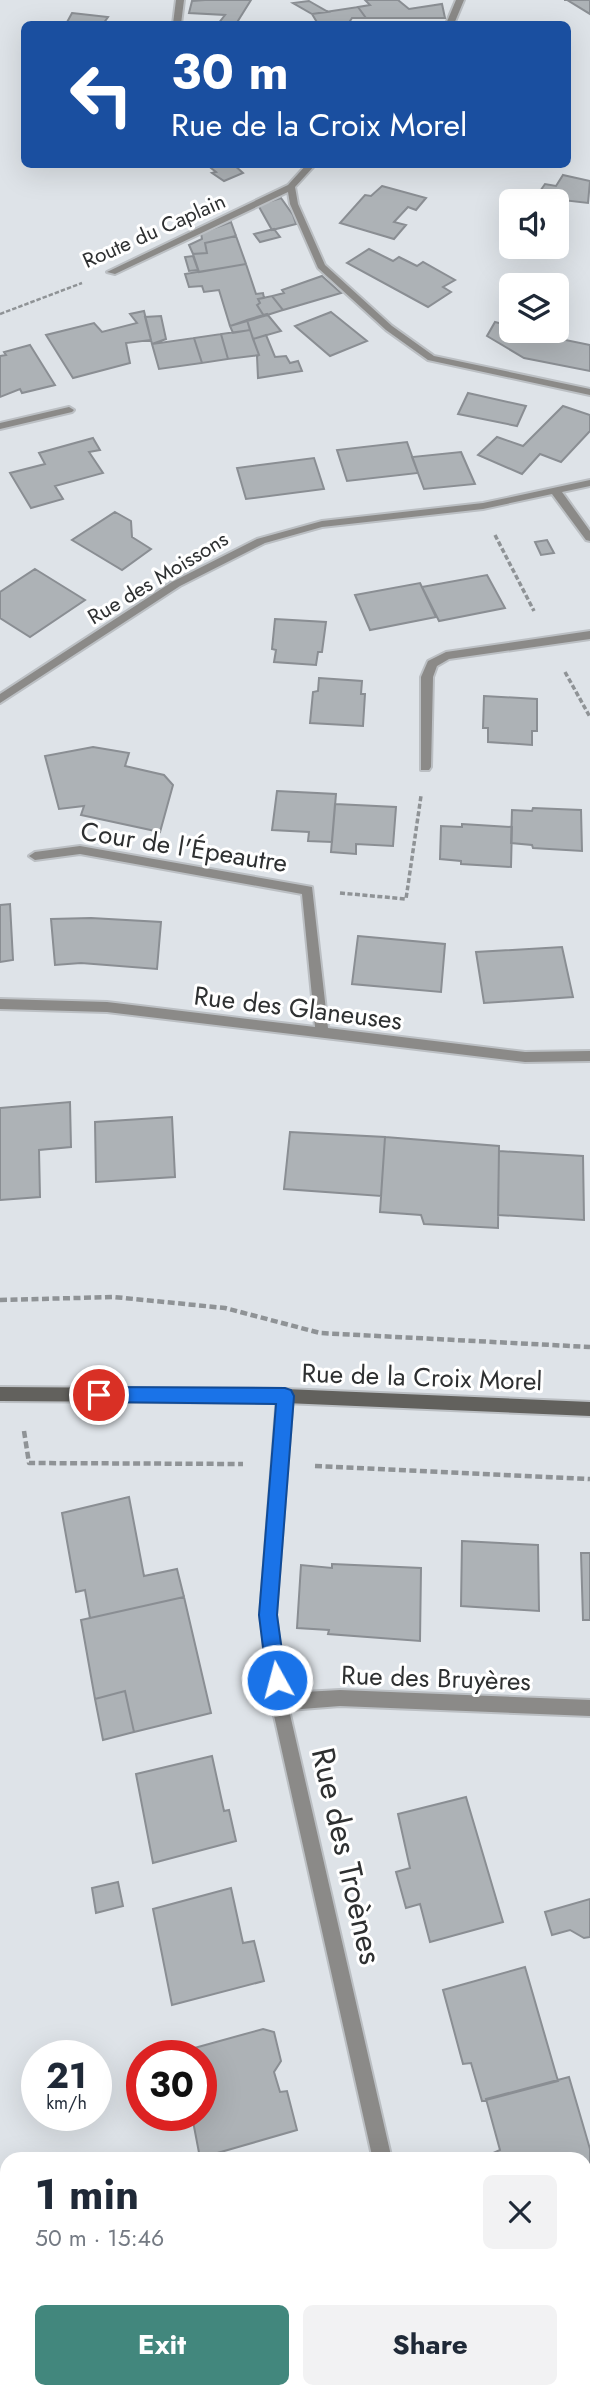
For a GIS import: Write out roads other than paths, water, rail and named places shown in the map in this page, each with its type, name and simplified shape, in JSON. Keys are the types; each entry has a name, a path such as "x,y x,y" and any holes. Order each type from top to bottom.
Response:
{"main road":[{"name":"Rue de la Croix Morel","path":"0,1394 285,1396 590,1409"}],"street":[{"path":"177,21 180,0"},
{"path":"451,21 460,0"},
{"name":"Route du Caplain","path":"112,272 291,187 308,168"},
{"path":"291,187 294,204 321,266 389,328 431,358 590,392"},
{"path":"0,426 69,410"},
{"name":"Rue des Moissons","path":"0,699 176,584 261,541 323,524 483,506 590,483"},
{"path":"556,492 590,538"},
{"path":"425,767 427,677 432,664 446,656 590,635"},
{"name":"Cour de l'Épeautre","path":"35,856 80,850 308,890 322,1034"},
{"name":"Rue des Glaneuses","path":"0,1004 107,1007 525,1057 590,1056"},
{"name":"Rue des Troènes","path":"285,1396 268,1615 279,1702 381,2152"},
{"name":"Rue des Bruyères","path":"279,1702 340,1698 590,1708"}]}
